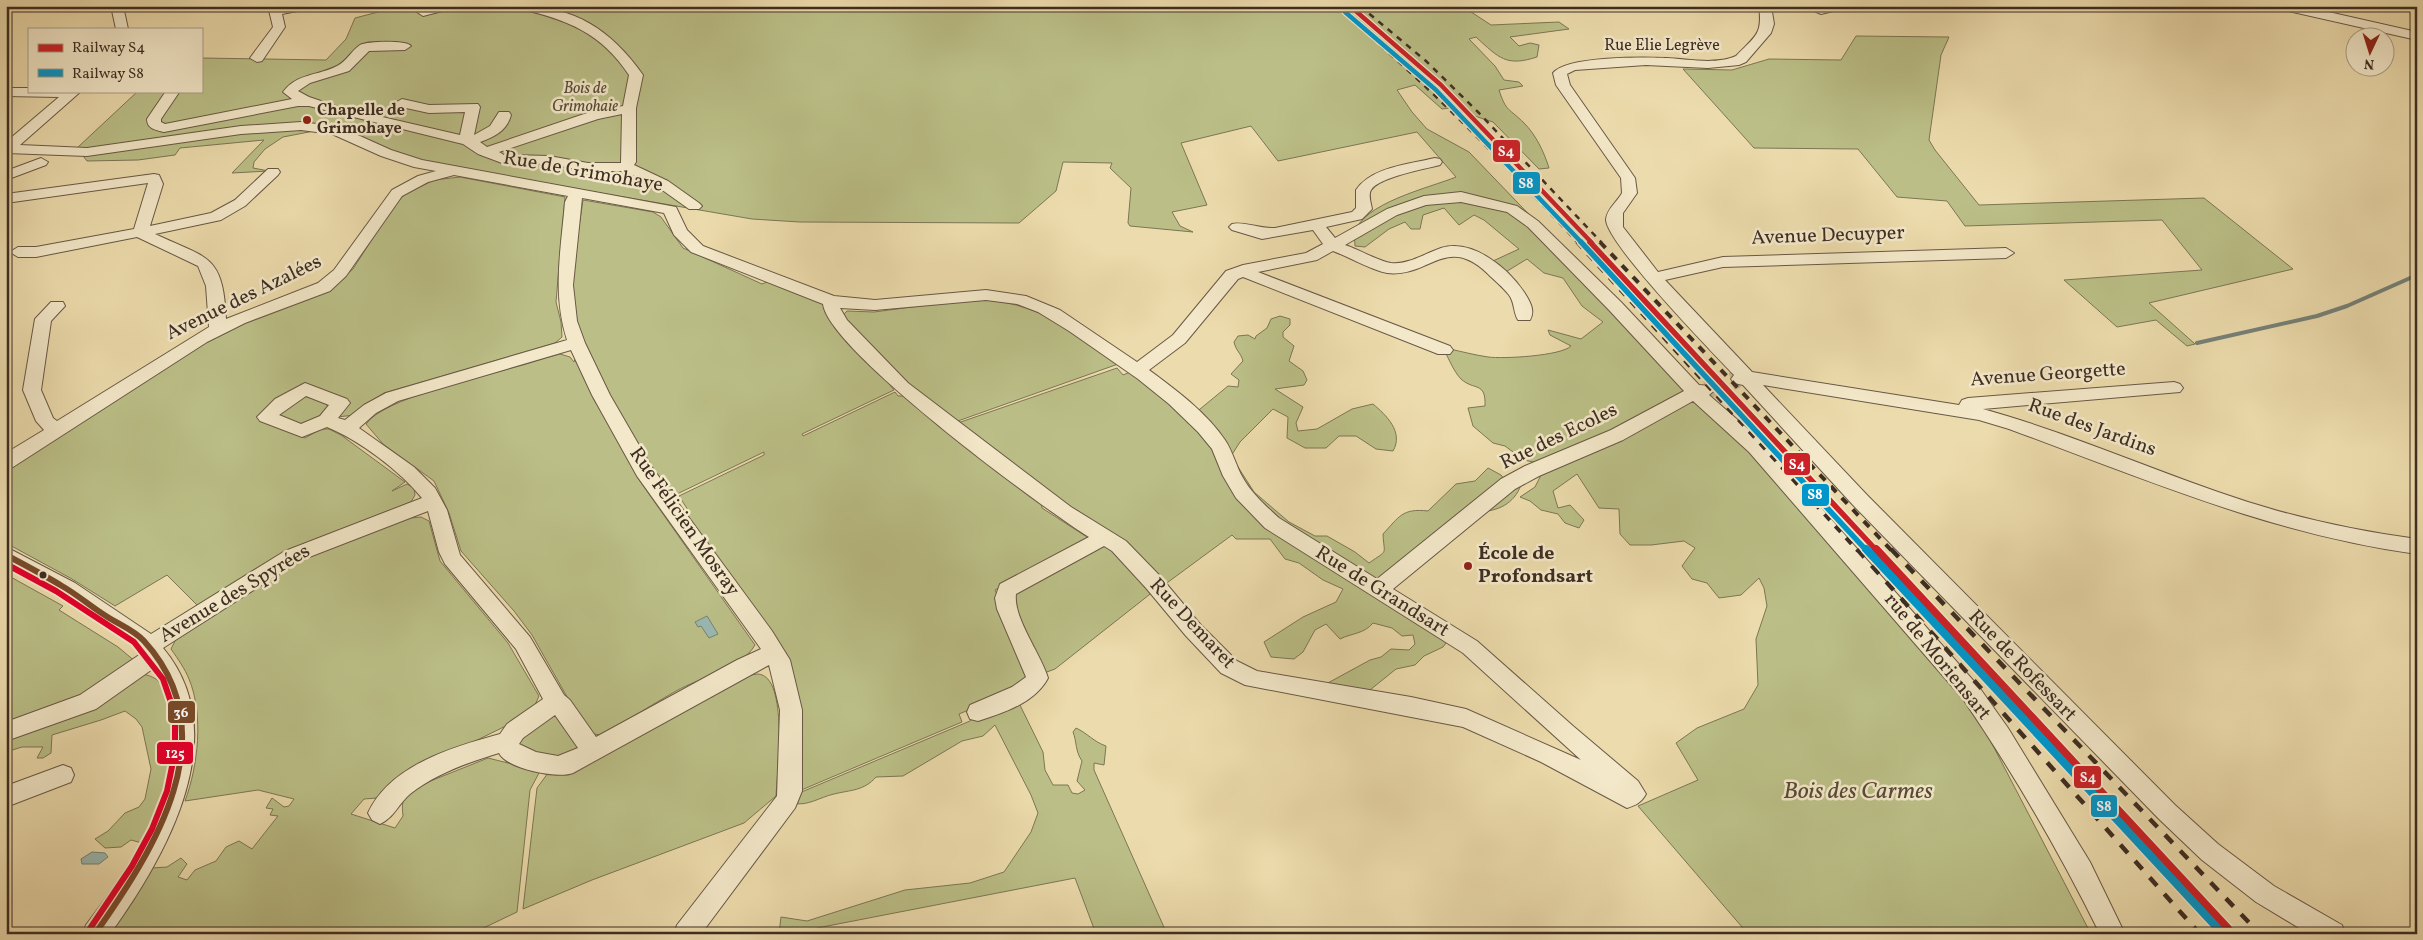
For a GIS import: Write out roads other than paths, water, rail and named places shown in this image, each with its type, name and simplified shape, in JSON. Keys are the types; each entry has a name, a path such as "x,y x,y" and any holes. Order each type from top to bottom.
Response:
{"street":[{"path":"117,6 122,28"},
{"path":"256,58 278,27 275,9 303,6"},
{"path":"423,6 423,12 446,6"},
{"path":"525,6 567,17 590,28 609,42 622,55 636,74 629,109 630,154 626,167"},
{"name":"Rue Elie Legrève","path":"1740,375 1654,278 1615,228 1612,219 1616,209 1631,192 1628,178 1563,85 1560,72 1572,66 1646,61 1708,64 1734,62 1741,59 1765,33 1768,24 1765,6"},
{"path":"1809,6 1821,10 1838,6"},
{"path":"2284,6 2417,36"},
{"path":"405,46 366,47 342,69 307,81 291,89 290,92 309,102 437,135 468,141 502,159 549,160 588,166 626,167 663,184 694,206"},
{"path":"6,92 73,92"},
{"path":"6,149 73,92"},
{"path":"172,92 154,119 154,124 158,127 164,128 298,102 309,102"},
{"path":"402,103 433,111 473,107 467,135 468,141"},
{"path":"486,152 595,115 629,109"},
{"path":"468,141 492,132 502,122 504,115"},
{"name":"Rue de Grimohaye","path":"6,149 45,157 241,130 301,126 336,130 427,173 456,172 671,210 672,217 683,236 697,249 837,306 875,306 976,295 1015,298 1052,312 1139,369"},
{"path":"6,176 45,157"},
{"path":"1237,227 1262,234 1357,216 1364,210 1362,196 1368,183 1378,178 1435,162"},
{"path":"18,252 36,252 216,217 228,212 273,172"},
{"name":"Avenue des Azalées","path":"6,462 201,338 324,287 340,274 391,199 427,173"},
{"path":"6,199 154,178 156,184 140,233"},
{"name":"Rue Félicien Mosray","path":"577,193 573,202 565,285 569,321 576,343 601,395 644,471 760,630 779,660 791,710 789,795 787,801 686,934"},
{"name":"rue de Moriensart","path":"1243,270 1300,260 1333,246 1392,212 1424,200 1460,198 1497,204 1512,209 1533,224 1762,453 1971,693 2000,735 2081,870 2113,934"},
{"path":"1316,224 1333,246 1357,254 1384,267 1395,269 1406,267 1447,251 1470,253 1489,266 1514,290 1523,304 1524,316"},
{"path":"140,233 204,263 208,267 213,278 218,330"},
{"name":"Avenue Decuyper","path":"1654,278 1723,262 2006,253"},
{"path":"1139,369 1171,346 1228,277 1243,270 1253,276 1444,350"},
{"path":"56,306 43,319 32,390 45,421 56,430"},
{"name":"Rue Demaret","path":"837,306 856,342 907,392 1008,467 1064,512 1119,546 1222,660 1246,677 1427,709 1466,718 1549,755 1624,796"},
{"path":"347,428 370,409 392,397 576,343"},
{"name":"Rue de Grandsart","path":"1139,369 1195,419 1216,442 1236,482 1262,514 1343,569 1448,632 1491,664 1547,718 1634,793 1629,798 1624,796"},
{"name":"Rue des Jardins","path":"1740,375 1979,414 2014,424 2283,520 2356,538 2417,547"},
{"name":"Rue de Rofessart","path":"1740,375 2166,812 2210,852 2265,894 2334,934"},
{"name":"Avenue Georgette","path":"1925,404 1992,404 2174,388"},
{"name":"Rue des Ecoles","path":"1379,589 1508,484 1532,471 1617,435 1700,391"},
{"path":"326,420 347,428 423,484 434,501 452,558 518,636 556,702 562,707 592,750"},
{"name":"Avenue des Spyrées","path":"6,732 88,702 152,650 305,550 434,501"},
{"path":"978,712 1022,691 1033,684 1037,678 1008,608 1005,594 1007,590 1105,537"},
{"path":"6,555 77,594 93,608 125,627 152,650 177,689 184,714 183,752 179,774 164,822 148,856 125,893 95,934"},
{"path":"508,741 509,750 518,755 556,766 571,764 592,750 745,666 774,654"},
{"path":"380,813 398,791 414,779 467,755 508,741 515,730 556,702"},
{"path":"6,797 63,775"}],"water":[{"path":"707,616 718,634 709,638 701,626 698,627 695,622"},
{"path":"92,852 105,853 108,857 99,864 82,864 81,859"}],"waterway":[{"path":"2197,343 2317,316 2347,306 2417,275"}],"tunnel":[{"path":"1706,390 1738,379"}],"railway":[{"path":"1335,6 1399,62 1460,120 1578,243"},
{"path":"1360,6 1426,61 1479,113 1602,243"},
{"path":"1577,242 1858,551"},
{"path":"1600,242 1892,551"},
{"path":"1857,549 2200,934"},
{"path":"1891,549 2260,934"}],"rail line":[{"name":"S4","path":"1350,6 1441,85 1508,153 2233,934"},
{"name":"S8","path":"1345,12 1436,90 1503,158 2223,934"}],"place":[{"name":"Chapelle de Grimohaye","path":"307,120"},
{"name":"École de Profondsart","path":"1468,566"}],"park label":[{"name":"Bois de Grimohaie","path":"585,98"},
{"name":"Bois des Carmes","path":"1858,792"}]}
